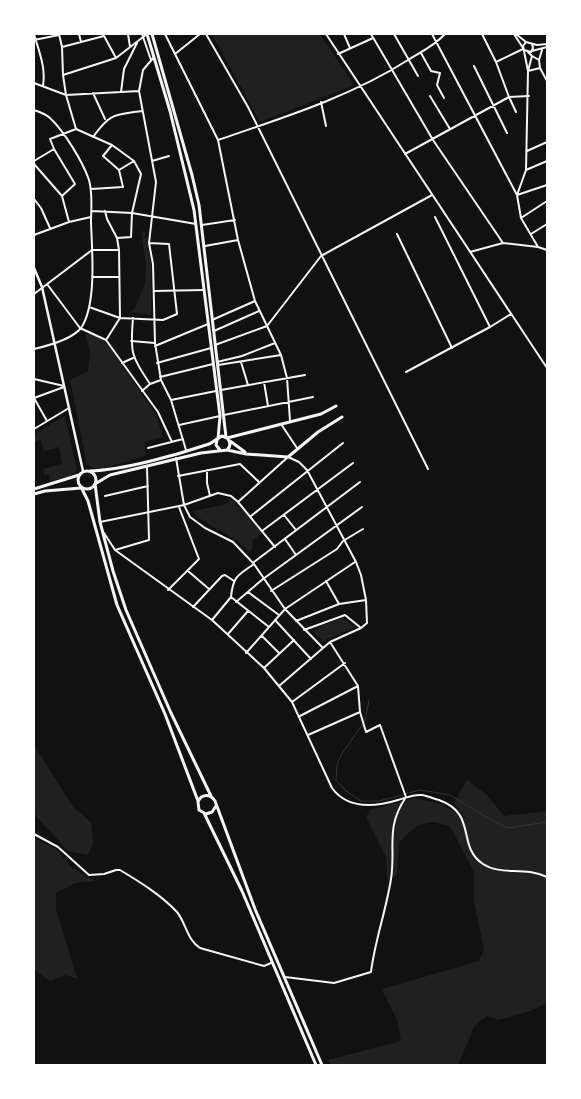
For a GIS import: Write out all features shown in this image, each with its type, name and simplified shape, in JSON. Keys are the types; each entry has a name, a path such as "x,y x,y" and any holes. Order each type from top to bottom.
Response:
{"main road":[{"path":"147,34 185,168 197,224 220,416 216,445 220,450"},
{"path":"152,34 192,175 202,225 227,437 230,442 246,454"},
{"path":"34,489 79,475 83,472 128,466 186,450 222,436 227,437 321,414 336,406"},
{"path":"34,494 45,491 82,488 91,489 95,484 110,475 176,458 220,450 246,454 288,457 297,448 342,417"},
{"path":"227,450 230,446 230,442"},
{"path":"90,472 94,475 100,522 113,571 126,610 171,713 211,796 215,800 236,862 283,977 322,1065"},
{"path":"79,475 77,480 88,501 117,605 165,714 198,802 198,809 204,813 242,891 271,963 316,1065"},
{"path":"198,802 203,796 211,796"},
{"path":"204,813 212,812 216,806"}],"street":[{"path":"34,34 42,56 44,76 43,86"},
{"path":"35,40 59,34 62,47 63,75 66,95 76,129"},
{"path":"79,34 81,42"},
{"path":"128,34 130,46"},
{"path":"142,34 151,60"},
{"path":"63,75 116,58 147,34"},
{"path":"165,34 218,140 238,240 255,301 281,355 288,378 290,422"},
{"path":"175,54 200,34"},
{"path":"206,34 258,127 428,469"},
{"path":"326,34 547,368"},
{"path":"344,34 350,48"},
{"path":"372,34 433,140 503,243"},
{"path":"394,34 418,76"},
{"path":"432,34 517,195 521,218 538,246"},
{"path":"218,140 258,127 360,87 393,70 421,53 437,42 445,34"},
{"path":"482,34 496,62 516,112"},
{"path":"515,34 524,50"},
{"path":"515,34 526,42 532,44 547,44"},
{"path":"62,47 104,35 116,58"},
{"path":"338,54 373,38"},
{"path":"121,92 124,70 137,42"},
{"path":"517,195 526,170 528,71 523,45 526,42"},
{"path":"530,52 533,48 532,44"},
{"path":"496,62 524,50 530,52 542,50 547,47"},
{"path":"542,50 539,60 540,68 547,81"},
{"path":"530,52 532,56 539,60"},
{"path":"421,53 431,70 440,73 437,85 444,98"},
{"path":"528,71 532,56"},
{"path":"154,57 143,70 139,91 156,182 149,243 153,264 155,344 157,363 161,379 171,400 186,450"},
{"path":"474,66 507,133"},
{"path":"528,71 540,68"},
{"path":"34,83 66,95 139,91"},
{"path":"93,93 105,120"},
{"path":"430,96 450,129"},
{"path":"405,154 509,97 528,96"},
{"path":"321,102 326,126"},
{"path":"34,110 49,117 63,134 86,172 91,189 92,211 92,277 89,307 80,328 56,344 34,350"},
{"path":"93,137 105,120 119,114 142,111"},
{"path":"62,196 75,184 54,149 50,139 76,129 112,145 134,161 141,174 132,212 131,237 117,238"},
{"path":"527,151 547,142"},
{"path":"91,189 123,187 119,170 103,156 112,145"},
{"path":"34,161 54,149"},
{"path":"152,161 169,156"},
{"path":"119,170 134,161"},
{"path":"526,170 547,161"},
{"path":"34,164 62,196 69,222"},
{"path":"517,195 547,185"},
{"path":"215,345 267,326 321,256 432,194"},
{"path":"34,199 41,208 50,228"},
{"path":"521,218 547,201"},
{"path":"92,211 132,212 197,224"},
{"path":"105,211 107,219 117,238 119,250 120,318 106,340"},
{"path":"34,235 69,222 91,217"},
{"path":"434,217 490,327"},
{"path":"202,225 235,220"},
{"path":"531,234 547,224"},
{"path":"397,234 452,348"},
{"path":"205,246 238,240"},
{"path":"89,307 120,318 155,321 178,314 169,244 149,243"},
{"path":"470,252 503,243 538,246 547,250"},
{"path":"34,294 92,250 119,250"},
{"path":"34,269 42,287 56,344 83,472"},
{"path":"92,277 119,277"},
{"path":"47,284 80,328 106,340 158,412 172,442"},
{"path":"154,291 174,292 204,290"},
{"path":"212,320 255,301"},
{"path":"214,331 259,311"},
{"path":"406,372 452,348 511,314"},
{"path":"133,318 131,341 133,358 150,384"},
{"path":"131,341 155,344 208,323"},
{"path":"218,364 275,343"},
{"path":"157,363 211,348"},
{"path":"218,364 241,362 281,355"},
{"path":"122,363 133,358"},
{"path":"241,362 248,385"},
{"path":"142,391 150,384 161,379 213,364"},
{"path":"221,390 305,375"},
{"path":"34,378 65,386"},
{"path":"264,382 268,406"},
{"path":"47,421 34,398 65,386"},
{"path":"171,400 216,391"},
{"path":"224,415 313,397"},
{"path":"34,429 70,408"},
{"path":"179,425 220,416"},
{"path":"281,424 297,448"},
{"path":"148,448 183,439"},
{"path":"251,516 307,470 343,443"},
{"path":"238,502 288,457 299,462 307,470 318,489 343,541 356,562 361,575 366,600 367,624 330,642 279,686"},
{"path":"176,458 184,505 190,517 205,528 233,542 254,563 271,591 285,609 323,648"},
{"path":"262,532 353,463"},
{"path":"178,476 240,464 259,482"},
{"path":"115,550 148,540 149,512 147,465"},
{"path":"207,470 206,483 210,496"},
{"path":"212,620 231,597 234,581 296,530 360,482"},
{"path":"105,496 148,486"},
{"path":"100,522 184,505 218,493 231,496 238,502 275,547"},
{"path":"168,590 199,559 179,506"},
{"path":"236,602 263,579 336,524 362,507"},
{"path":"284,515 296,530"},
{"path":"271,591 337,549 343,541 363,530"},
{"path":"104,533 115,550 168,590 212,620 264,668 292,702 300,716 332,788 342,797 358,805 367,807 405,795 422,795 446,803 454,808 465,825 471,852 475,859 492,869 533,871 547,877"},
{"path":"285,539 296,555"},
{"path":"246,653 285,609 356,562"},
{"path":"188,571 209,590"},
{"path":"192,607 222,576 225,575 234,581"},
{"path":"326,581 339,604"},
{"path":"248,592 279,615"},
{"path":"231,597 269,626"},
{"path":"296,621 339,604 366,600"},
{"path":"228,634 248,611"},
{"path":"304,630 345,615 361,628"},
{"path":"275,620 311,659"},
{"path":"261,636 279,653"},
{"path":"264,668 294,640"},
{"path":"283,977 334,983 371,972 375,946 391,878 392,837 397,811 405,795 380,725 366,732 360,712 358,686 345,662 330,642"},
{"path":"292,702 345,662"},
{"path":"300,716 358,686"},
{"path":"308,734 360,712"},
{"path":"34,834 58,847 89,875 104,874 120,870 156,894 178,914 190,937 200,948 264,966 271,963"}],"shaded area":[{"path":"212,34 320,34 354,85 260,122"},
{"path":"141,231 146,232 144,238 147,238 151,264 151,315 130,312 134,310 145,284 146,264"},
{"path":"85,334 94,334 108,345 156,415 163,437 145,442 145,456 98,470 87,465 70,380 88,371 90,352"},
{"path":"65,416 77,470 71,476 50,481 49,474 44,475 43,469 62,464 59,447 44,451 41,440 34,442 34,434"},
{"path":"229,499 247,514 262,533 252,541 253,548 249,551 234,539 197,517 194,511 227,504"},
{"path":"342,618 355,627 323,641 313,631 321,626"},
{"path":"34,745 73,807 91,822 93,843 88,855 68,851 34,814"},
{"path":"467,779 486,794 504,816 547,811 547,1003 530,1011 498,1020 487,1016 475,1025 458,1065 331,1065 328,1060 401,1041 397,1020 382,989 479,961 484,950 474,902 474,872 450,826 433,822 418,825 405,836 399,843 397,875 387,881 386,857 366,817 370,810 415,798 441,804 466,819 454,803"},
{"path":"34,838 56,849 72,868 95,881 75,883 56,893 56,909 77,978 64,975 50,981 34,970"}],"waterway":[{"path":"369,700 365,721 341,755 337,765 336,780 346,791 361,801 379,801 420,790 450,795 491,820 508,828 547,822"}]}
